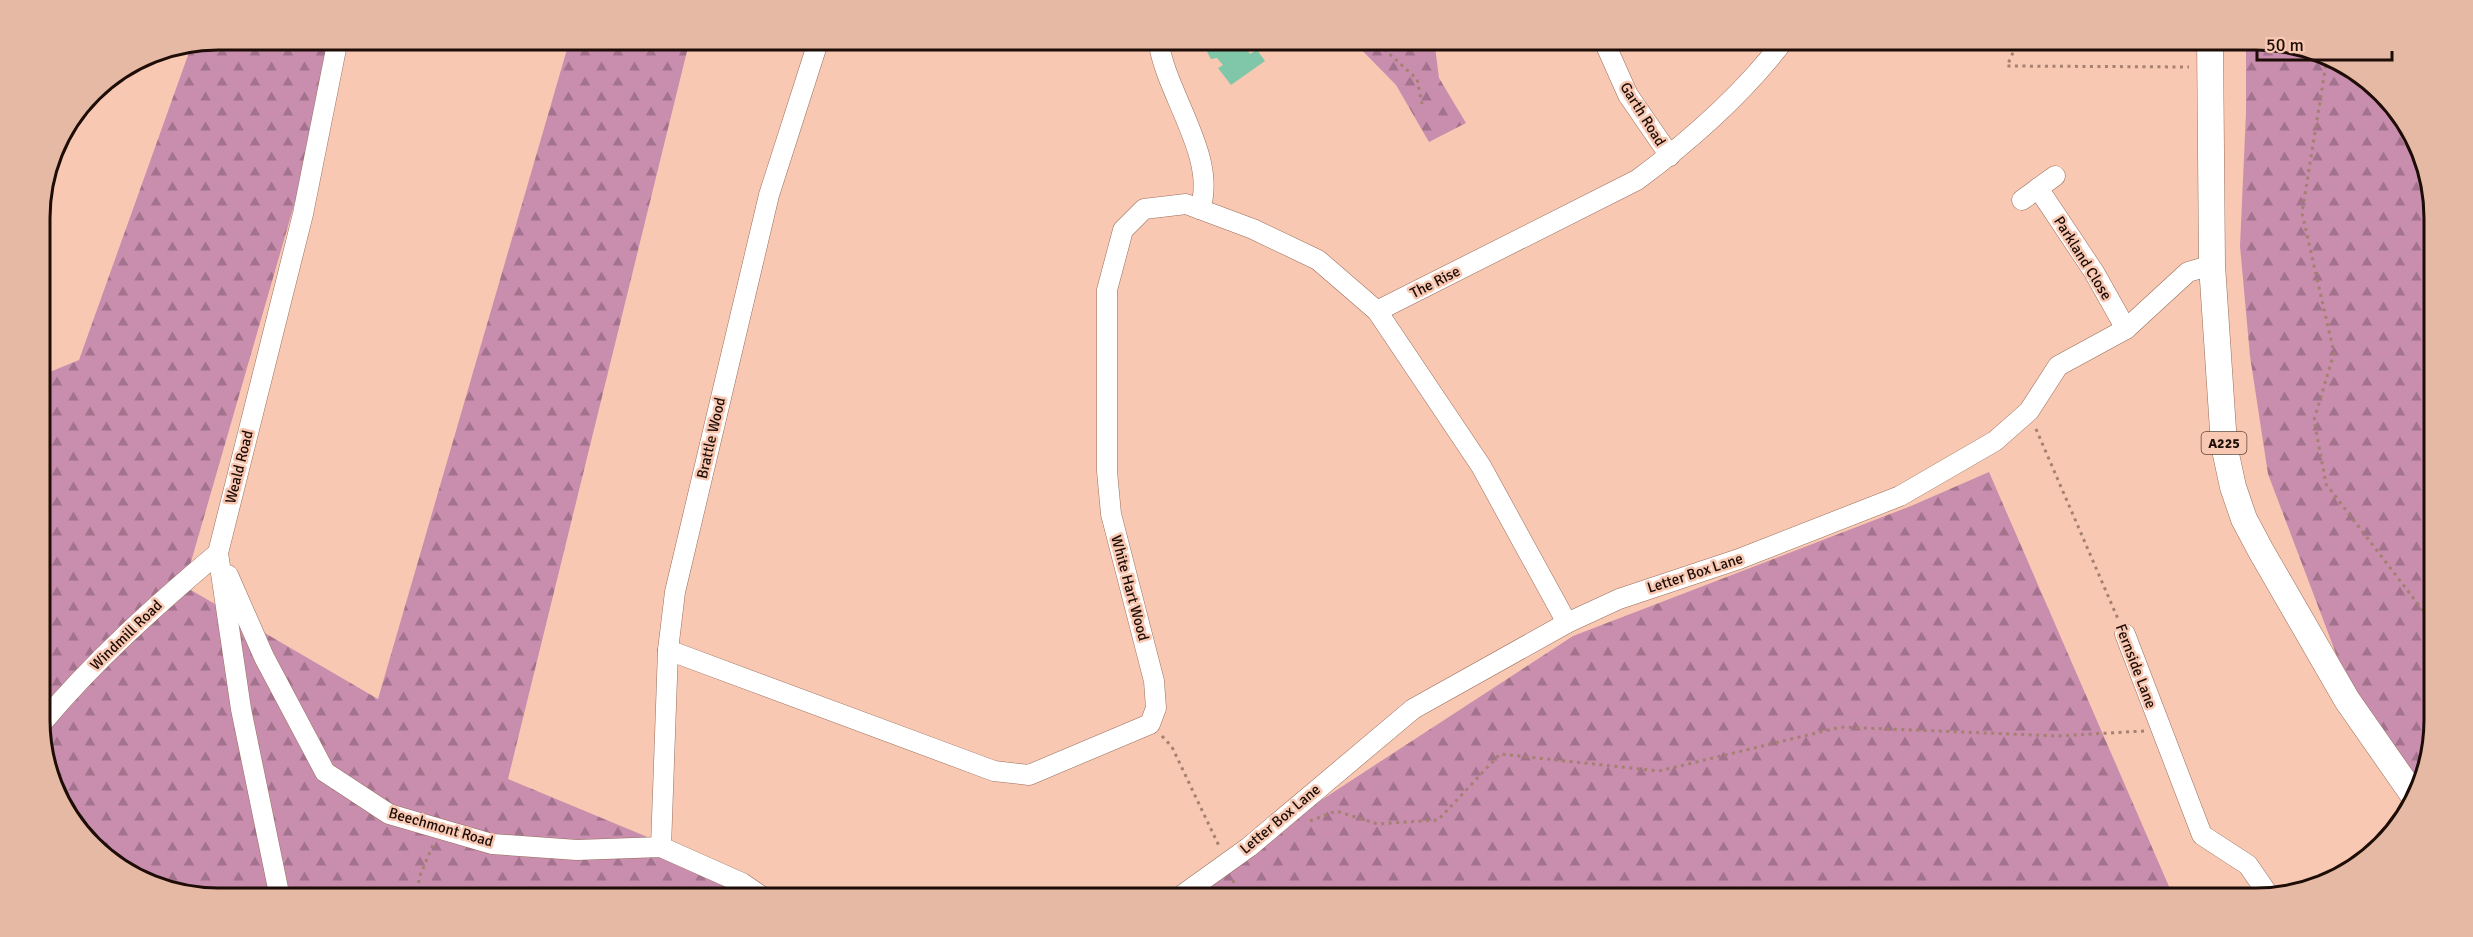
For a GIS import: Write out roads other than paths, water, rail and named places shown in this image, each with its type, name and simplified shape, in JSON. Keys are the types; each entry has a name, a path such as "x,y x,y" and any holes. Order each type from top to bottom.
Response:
{"main road":[{"name":"A225","path":"2210,50 2212,265 2224,445 2233,487 2244,519 2347,700 2409,788"}],"street":[{"name":"Weald Road","path":"278,888 241,709 218,554 303,214 336,50"},
{"name":"Brattle Wood","path":"661,847 668,650 675,592 769,195 815,50"},
{"path":"1161,50 1177,103 1197,146 1202,166 1203,199 1200,209"},
{"name":"Garth Road","path":"1608,50 1628,95 1670,156"},
{"name":"The Rise","path":"1377,311 1637,180 1670,156 1711,118 1775,50"},
{"name":"Parkland Close","path":"2055,176 2030,194 2094,272 2126,329"},
{"name":"White Hart Wood","path":"668,650 994,771 1029,775 1150,724 1156,708 1154,681 1111,514 1107,471 1107,290 1124,230 1144,209 1186,204 1253,229 1318,260 1377,311"},
{"name":"Letter Box Lane","path":"1193,888 1227,863 1413,709 1567,623 1656,584 1739,559 1900,496 1995,441 2029,411 2058,366 2126,329 2188,272 2212,265"},
{"path":"1377,311 1481,465 1567,623"},
{"name":"Windmill Road","path":"50,713 71,688 148,612 218,554"},
{"name":"Beechmont Road","path":"218,554 264,657 325,772 389,814 492,844 577,849 661,847 748,888"},
{"name":"Fernside Lane","path":"2125,634 2202,835 2248,864 2263,887"}]}
